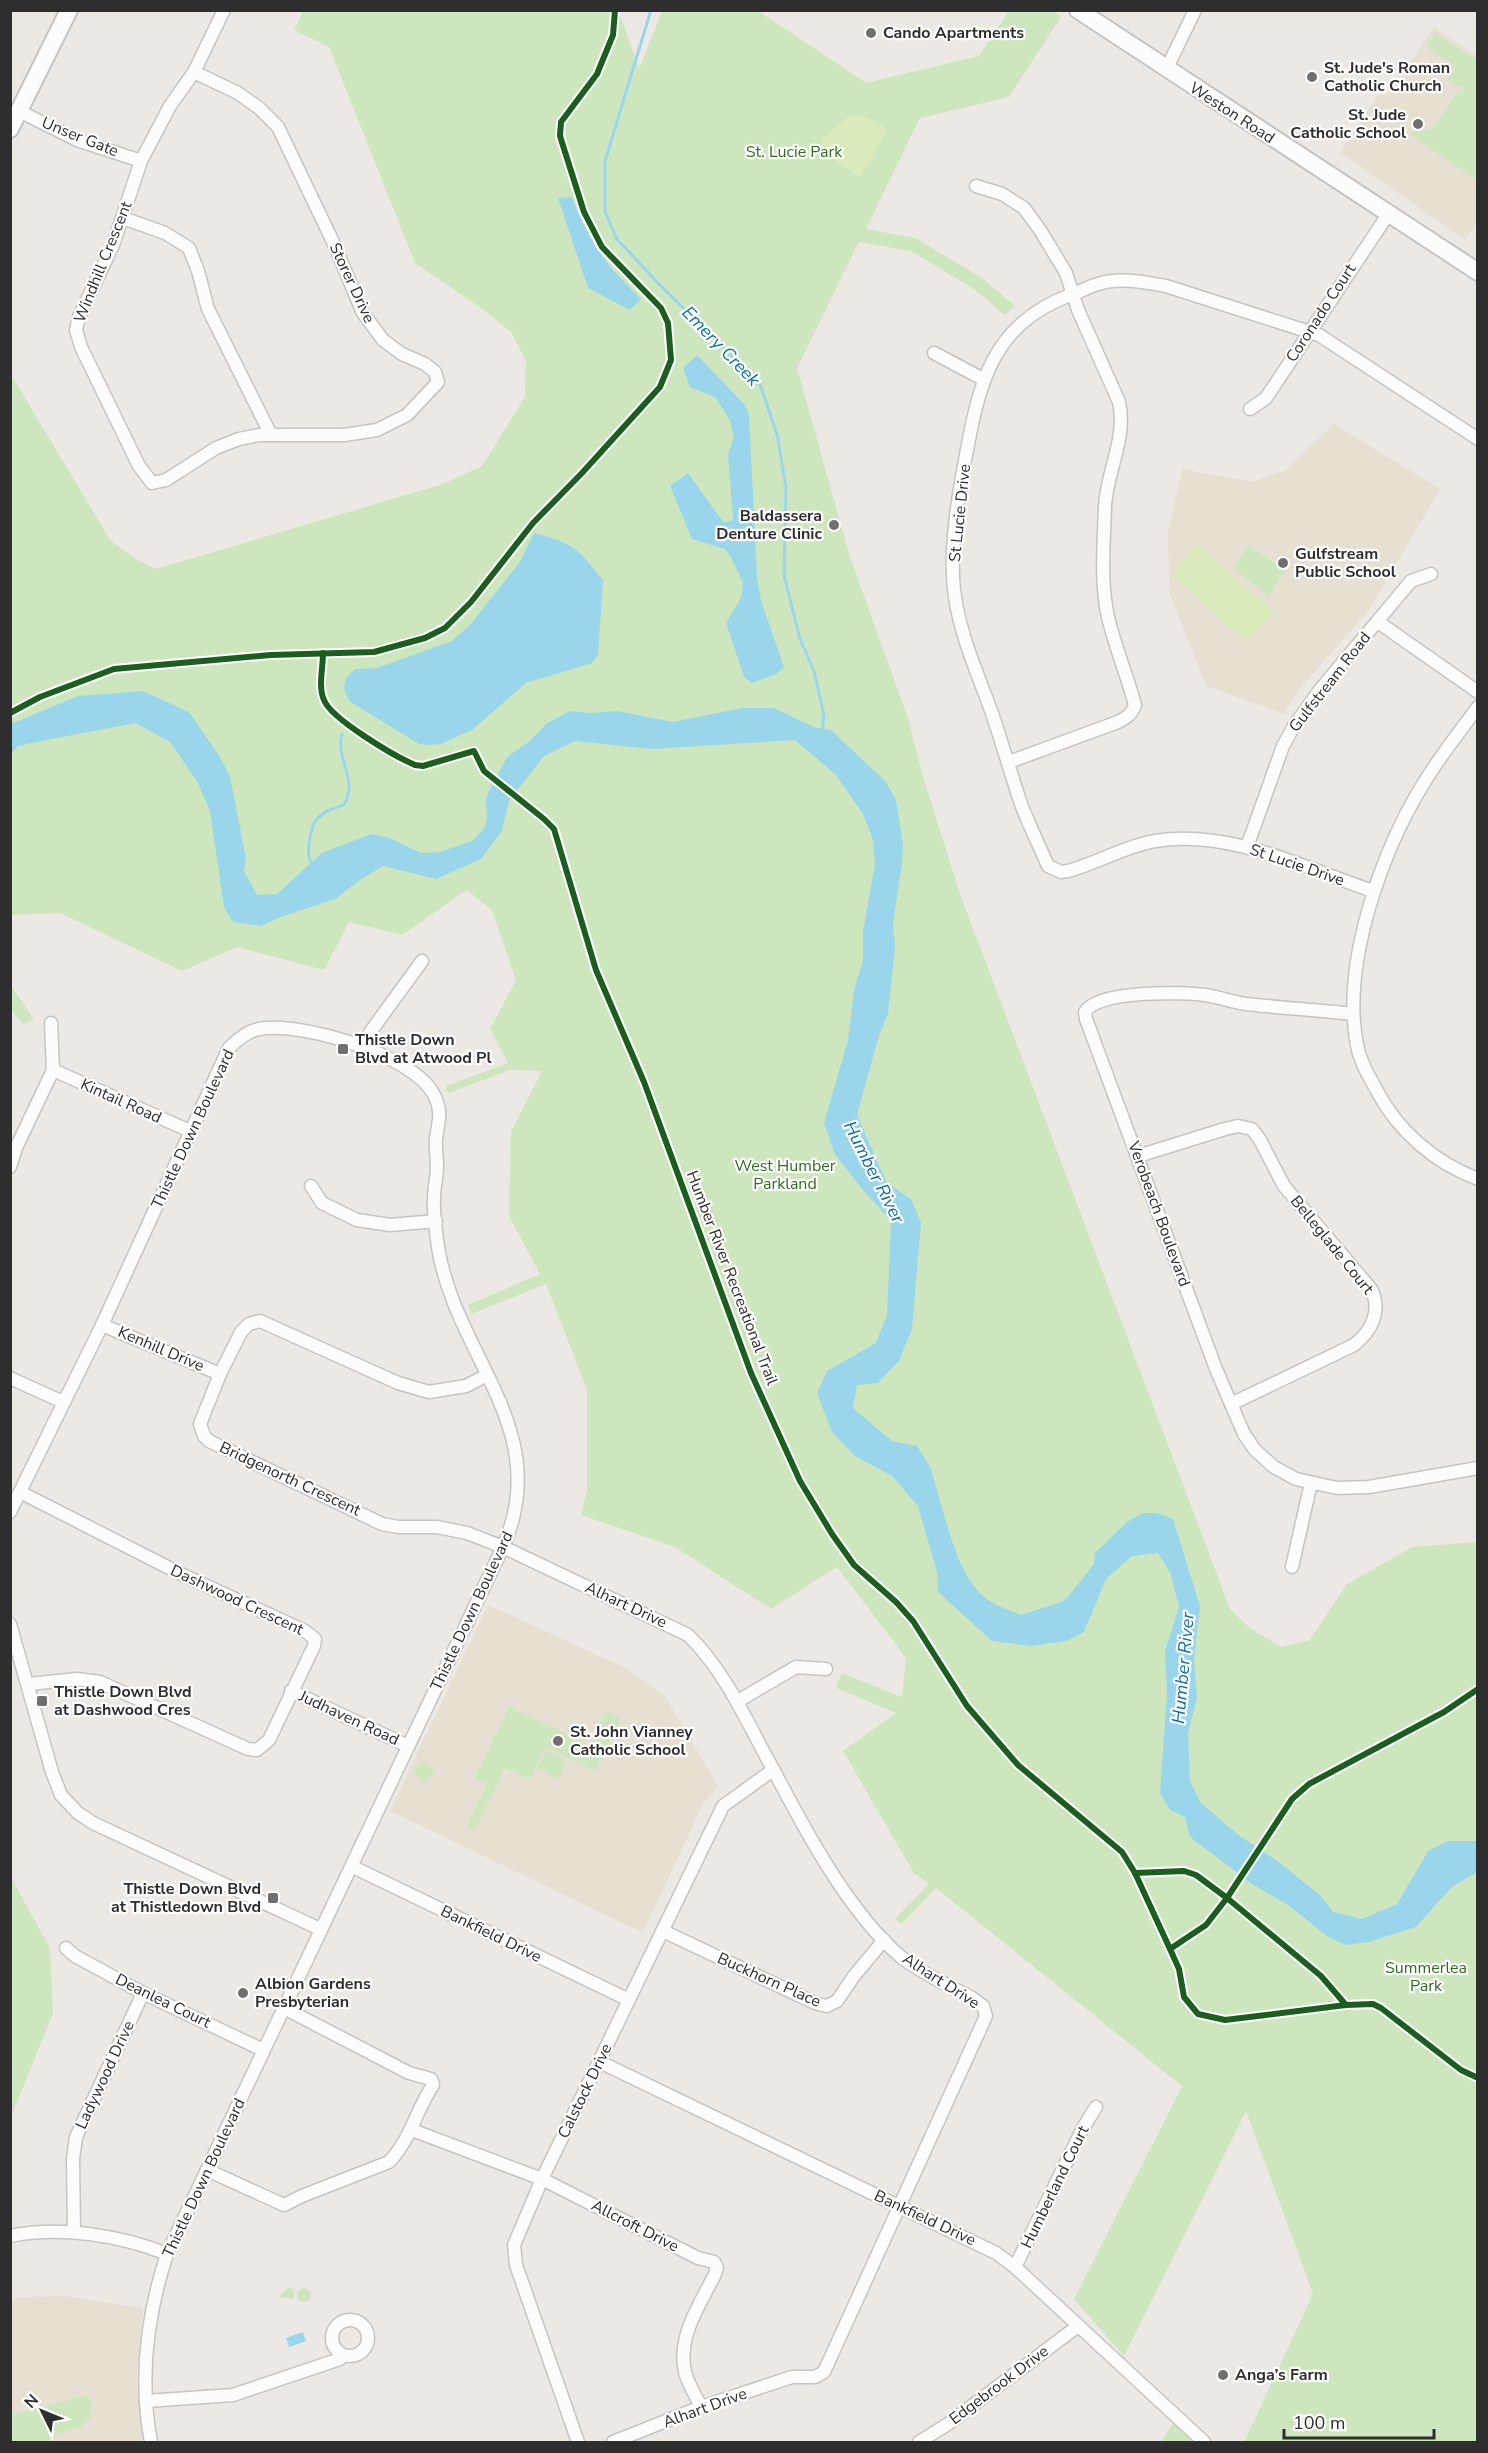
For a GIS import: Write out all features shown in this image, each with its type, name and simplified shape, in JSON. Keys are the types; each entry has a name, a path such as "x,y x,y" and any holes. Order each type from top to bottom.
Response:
{"main road":[{"path":"10,129 69,10"},
{"name":"Weston Road","path":"1078,10 1166,70 1478,272"}],"street":[{"name":"Windhill Crescent","path":"152,483 139,466 81,347 76,330 79,317 113,245 141,161 170,106 194,72 224,10"},
{"path":"1166,70 1195,10"},
{"name":"Storer Drive","path":"152,483 165,480 216,448 239,439 271,435 344,435 377,430 407,415 432,389 438,378 435,372 425,364 402,354 383,340 363,313 334,244 278,127 259,108 243,97 194,72"},
{"name":"Unser Gate","path":"19,111 77,140 141,161"},
{"path":"976,186 1002,194 1024,208 1040,230 1065,273 1119,402 1121,412 1120,435 1106,502 1104,581 1112,635 1135,705 1133,712 1118,722 1009,762"},
{"name":"Coronado Court","path":"1250,409 1266,398 1389,213"},
{"path":"123,218 165,233 189,248 208,309 271,435"},
{"name":"St Lucie Drive","path":"1373,891 1246,847 1192,838 1156,841 1129,848 1080,868 1061,872 1048,866 1022,805 964,637 954,594 954,547 960,488 976,404 983,380 995,355 1016,329 1049,303 1100,283 1141,281 1166,286 1309,331 1478,439"},
{"path":"934,353 983,380"},
{"name":"Gulfstream Road","path":"1246,847 1287,738 1319,692 1411,581 1431,574"},
{"path":"1378,622 1478,692"},
{"path":"1478,706 1425,781 1402,824 1373,891 1354,971 1353,1014 1357,1048 1367,1074 1395,1119 1428,1152 1478,1179"},
{"path":"364,1047 371,1031 422,961"},
{"name":"Verobeach Boulevard","path":"1353,1014 1234,1003 1206,995 1170,993 1123,996 1089,1006 1085,1012 1231,1404 1244,1434 1255,1450 1274,1467 1296,1479 1337,1488 1369,1487 1478,1468"},
{"path":"10,1167 16,1148 53,1071 51,1023"},
{"name":"Thistle Down Boulevard","path":"10,1512 102,1325 229,1048 245,1034 258,1029 287,1028 349,1041 422,1078 428,1084 439,1105 440,1117 436,1139 437,1168 433,1200 439,1249 450,1297 512,1430 516,1455 518,1501 503,1547 167,2254 153,2304 146,2348 146,2401 151,2442"},
{"name":"Kintail Road","path":"53,1071 190,1131"},
{"name":"Belleglade Court","path":"1138,1156 1225,1129 1238,1126 1252,1129 1284,1186 1376,1297 1375,1317 1370,1329 1354,1345 1231,1404"},
{"path":"311,1186 322,1203 357,1220 390,1225 436,1221"},
{"name":"Bridgenorth Crescent","path":"488,1375 455,1390 429,1392 398,1383 260,1321 249,1324 241,1332 220,1374 200,1424 204,1436 209,1441 382,1524 398,1527 452,1529 503,1547"},
{"name":"Kenhill Drive","path":"102,1325 220,1374"},
{"path":"10,1378 63,1402"},
{"path":"1292,1568 1311,1483"},
{"name":"Dashwood Crescent","path":"20,1492 185,1576 305,1631 315,1639 314,1646 269,1740 257,1750 248,1749 100,1682 77,1679 29,1684"},
{"name":"Alhart Drive","path":"503,1547 687,1635 698,1646 738,1701 773,1770 830,1869 884,1940 910,1963 983,2006 986,2016 824,2372 815,2377 792,2377 701,2407 613,2442"},
{"path":"10,1624 29,1684 52,1772 61,1795 78,1813 93,1823 320,1929"},
{"path":"738,1701 796,1667 826,1669"},
{"name":"Judhaven Road","path":"291,1691 408,1746"},
{"name":"Calstock Drive","path":"578,2442 516,2265 514,2256 516,2239 542,2179 723,1806 773,1770"},
{"name":"Bankfield Drive","path":"352,1868 628,2000"},
{"name":"Buckhorn Place","path":"663,1931 815,2003 827,2006 837,2001 884,1940"},
{"name":"Deanlea Court","path":"66,1948 75,1956 143,1993 264,2050"},
{"name":"Ladywood Drive","path":"74,2232 73,2159 76,2137 143,1993"},
{"path":"207,2170 284,2205 389,2162 412,2130 433,2085 431,2079 409,2073 284,2008"},
{"name":"Bankfield Drive","path":"600,2062 984,2245 1015,2267 1204,2442"},
{"name":"Humberland Court","path":"1015,2267 1083,2128 1096,2107"},
{"name":"Allcroft Drive","path":"412,2130 542,2179 688,2253 716,2264 715,2274 693,2314 685,2347 686,2374 701,2407"},
{"path":"10,2236 28,2232 74,2232 148,2246 167,2254"},
{"name":"Edgebrook Drive","path":"919,2442 948,2424 1078,2326"},
{"path":"146,2401 233,2395 340,2359 343,2355"}],"shaded area":[{"name":"St. Jude Catholic School","path":"1434,27 1477,56 1477,221 1465,240 1340,152 1378,95 1388,95"},
{"name":"Gulfstream Public School","path":"1334,424 1440,489 1369,610 1300,688 1284,714 1206,686 1169,592 1168,533 1182,469 1252,482 1285,470"},
{"name":"St. John Vianney Catholic School","path":"488,1605 624,1667 665,1696 718,1786 703,1804 643,1933 390,1811"},
{"path":"64,2296 143,2308 137,2374 143,2442 11,2442 11,2300 21,2297"}],"green space":[{"name":"West Humber Parkland","path":"303,11 619,11 639,69 662,11 758,11 866,83 979,56 1009,11 1052,11 1061,17 1009,97 920,118 866,229 915,238 982,278 1015,306 1005,315 974,289 911,251 859,242 797,368 850,557 908,718 922,773 960,894 1230,1609 1252,1630 1282,1647 1310,1640 1346,1585 1412,1547 1477,1542 1477,1841 1448,1841 1428,1851 1397,1904 1362,1919 1359,1943 1416,1927 1451,1888 1477,1872 1477,2442 1244,2442 1313,2294 1246,2111 1124,2356 1074,2299 1182,2086 936,1888 902,1924 895,1919 929,1884 914,1873 843,1751 896,1713 836,1688 842,1673 902,1697 906,1658 837,1567 771,1609 675,1547 581,1515 587,1489 587,1390 546,1284 471,1314 468,1305 540,1274 509,1216 511,1131 542,1071 510,1070 448,1093 446,1086 508,1063 490,1029 516,980 492,910 467,890 402,935 349,922 324,970 237,947 182,971 60,913 11,915 10,373 111,541 134,558 156,569 443,484 482,466 525,397 526,361 511,332 481,308 415,263 329,47 294,30"},
{"path":"1435,33 1477,60 1477,180 1411,135 1418,125 1426,130 1432,129 1458,92 1464,90 1463,85 1457,86 1447,80 1456,66 1429,49 1428,45"},
{"path":"851,115 868,118 888,129 860,177 817,150 828,133"},
{"path":"1197,544 1274,612 1247,642 1171,575"},
{"path":"1249,545 1285,571 1269,596 1232,568"},
{"path":"11,986 34,1019 23,1025 11,1009"},
{"path":"509,1707 589,1745 606,1711 621,1718 595,1771 546,1747 530,1779 505,1768 475,1830 467,1826 487,1784 475,1778"},
{"path":"546,1750 563,1758 565,1766 559,1779 537,1768"},
{"path":"424,1763 430,1766 433,1772 430,1778 424,1781 418,1778 415,1772 418,1766"},
{"path":"11,1878 50,1948 53,2013 11,2117"},
{"path":"289,2287 294,2290 294,2299 281,2298 279,2296"},
{"path":"304,2288 309,2290 311,2295 309,2300 304,2302 299,2300 297,2295 299,2290"},
{"path":"88,2395 92,2418 82,2421 83,2427 49,2436 50,2442 11,2442 11,2415"},
{"path":"1175,2420 1201,2442 1161,2442"}],"water":[{"path":"572,197 585,227 608,264 641,299 630,310 588,288 558,198"},
{"path":"697,355 745,405 749,415 757,578 761,601 784,667 776,674 752,683 744,677 726,623 741,598 743,583 725,549 692,539 670,486 688,473 724,523 733,520 728,454 734,438 730,420 715,397 690,387 683,368"},
{"path":"534,533 558,540 574,548 603,580 598,655 592,663 526,683 472,730 441,744 419,744 349,701 344,688 346,678 355,669 377,668 452,641 470,625 520,562"},
{"name":"Humber River","path":"143,691 189,712 220,757 230,777 246,858 244,871 257,895 277,894 322,853 371,834 390,838 421,853 440,852 472,841 484,829 487,818 486,797 507,757 530,741 546,724 570,711 590,713 617,711 673,722 742,708 774,708 816,728 831,730 886,782 896,800 903,843 893,922 895,946 888,1014 879,1035 857,1115 887,1183 911,1199 921,1223 912,1329 899,1361 878,1383 857,1385 853,1408 892,1441 917,1446 931,1470 952,1542 968,1577 979,1592 991,1602 1021,1615 1061,1602 1068,1597 1094,1564 1095,1553 1127,1522 1143,1513 1157,1513 1173,1519 1200,1606 1194,1660 1197,1697 1188,1733 1190,1781 1201,1803 1237,1834 1280,1863 1320,1895 1333,1912 1362,1919 1397,1904 1428,1851 1448,1841 1477,1841 1477,1872 1451,1888 1416,1927 1369,1942 1346,1945 1328,1937 1288,1905 1251,1883 1190,1837 1185,1817 1170,1810 1160,1793 1167,1694 1165,1651 1179,1607 1170,1572 1158,1553 1132,1556 1106,1579 1084,1632 1067,1641 1031,1646 992,1641 938,1592 937,1572 918,1506 892,1476 855,1456 832,1432 817,1393 827,1371 876,1343 887,1315 891,1221 835,1154 824,1123 848,1040 854,990 863,961 863,932 875,863 873,840 863,814 835,774 795,740 652,749 575,741 544,756 509,801 502,831 481,859 436,879 383,866 335,899 261,926 233,922 224,907 210,811 198,783 171,743 136,723 18,746 11,754 11,724 78,696"},
{"path":"303,2332 306,2341 289,2347 286,2338"}],"waterway":[{"name":"Emery Creek","path":"651,10 605,161 605,212 617,239 760,384 777,434 786,488 784,575 800,639 814,671 824,715 822,734"},
{"path":"312,864 308,850 314,823 322,814 344,805 348,796 348,778 341,752 342,734"}],"cycle path":[{"path":"10,713 40,697 114,669 271,655 374,652 425,638 445,628 471,602 533,523 660,387 671,360 668,323 661,308 602,247 584,212 560,136 561,122 597,74 613,35 615,10"},
{"name":"Humber River Recreational Trail","path":"323,653 322,695 329,708 351,727 415,765 423,766 474,751 484,771 554,829 596,970 644,1082 751,1373 800,1481 854,1565 896,1602 913,1621 967,1706 1018,1765 1122,1852 1135,1873 1179,1969 1184,1997 1198,2014 1225,2020 1346,2005 1373,2004 1461,2070 1478,2078"},
{"path":"1170,1949 1206,1925 1227,1898 1292,1799 1309,1784 1444,1712 1478,1689"},
{"path":"1135,1873 1184,1871 1196,1875 1321,1976 1346,2005"}],"place":[{"name":"Cando Apartments","path":"871,33"},
{"name":"St. Jude's Roman Catholic Church","path":"1312,77"},
{"name":"St. Jude Catholic School","path":"1418,124"},
{"name":"Baldassera Denture Clinic","path":"834,525"},
{"name":"Gulfstream Public School","path":"1283,563"},
{"name":"Thistle Down Blvd at Atwood Pl","path":"343,1049"},
{"name":"Thistle Down Blvd at Dashwood Cres","path":"42,1701"},
{"name":"St. John Vianney Catholic School","path":"558,1741"},
{"name":"Thistle Down Blvd at Thistledown Blvd","path":"273,1898"},
{"name":"Albion Gardens Presbyterian","path":"243,1993"},
{"name":"Anga’s Farm","path":"1223,2375"}],"park label":[{"name":"St. Lucie Park","path":"794,152"},
{"name":"Summerlea Park","path":"1426,1977"}]}
